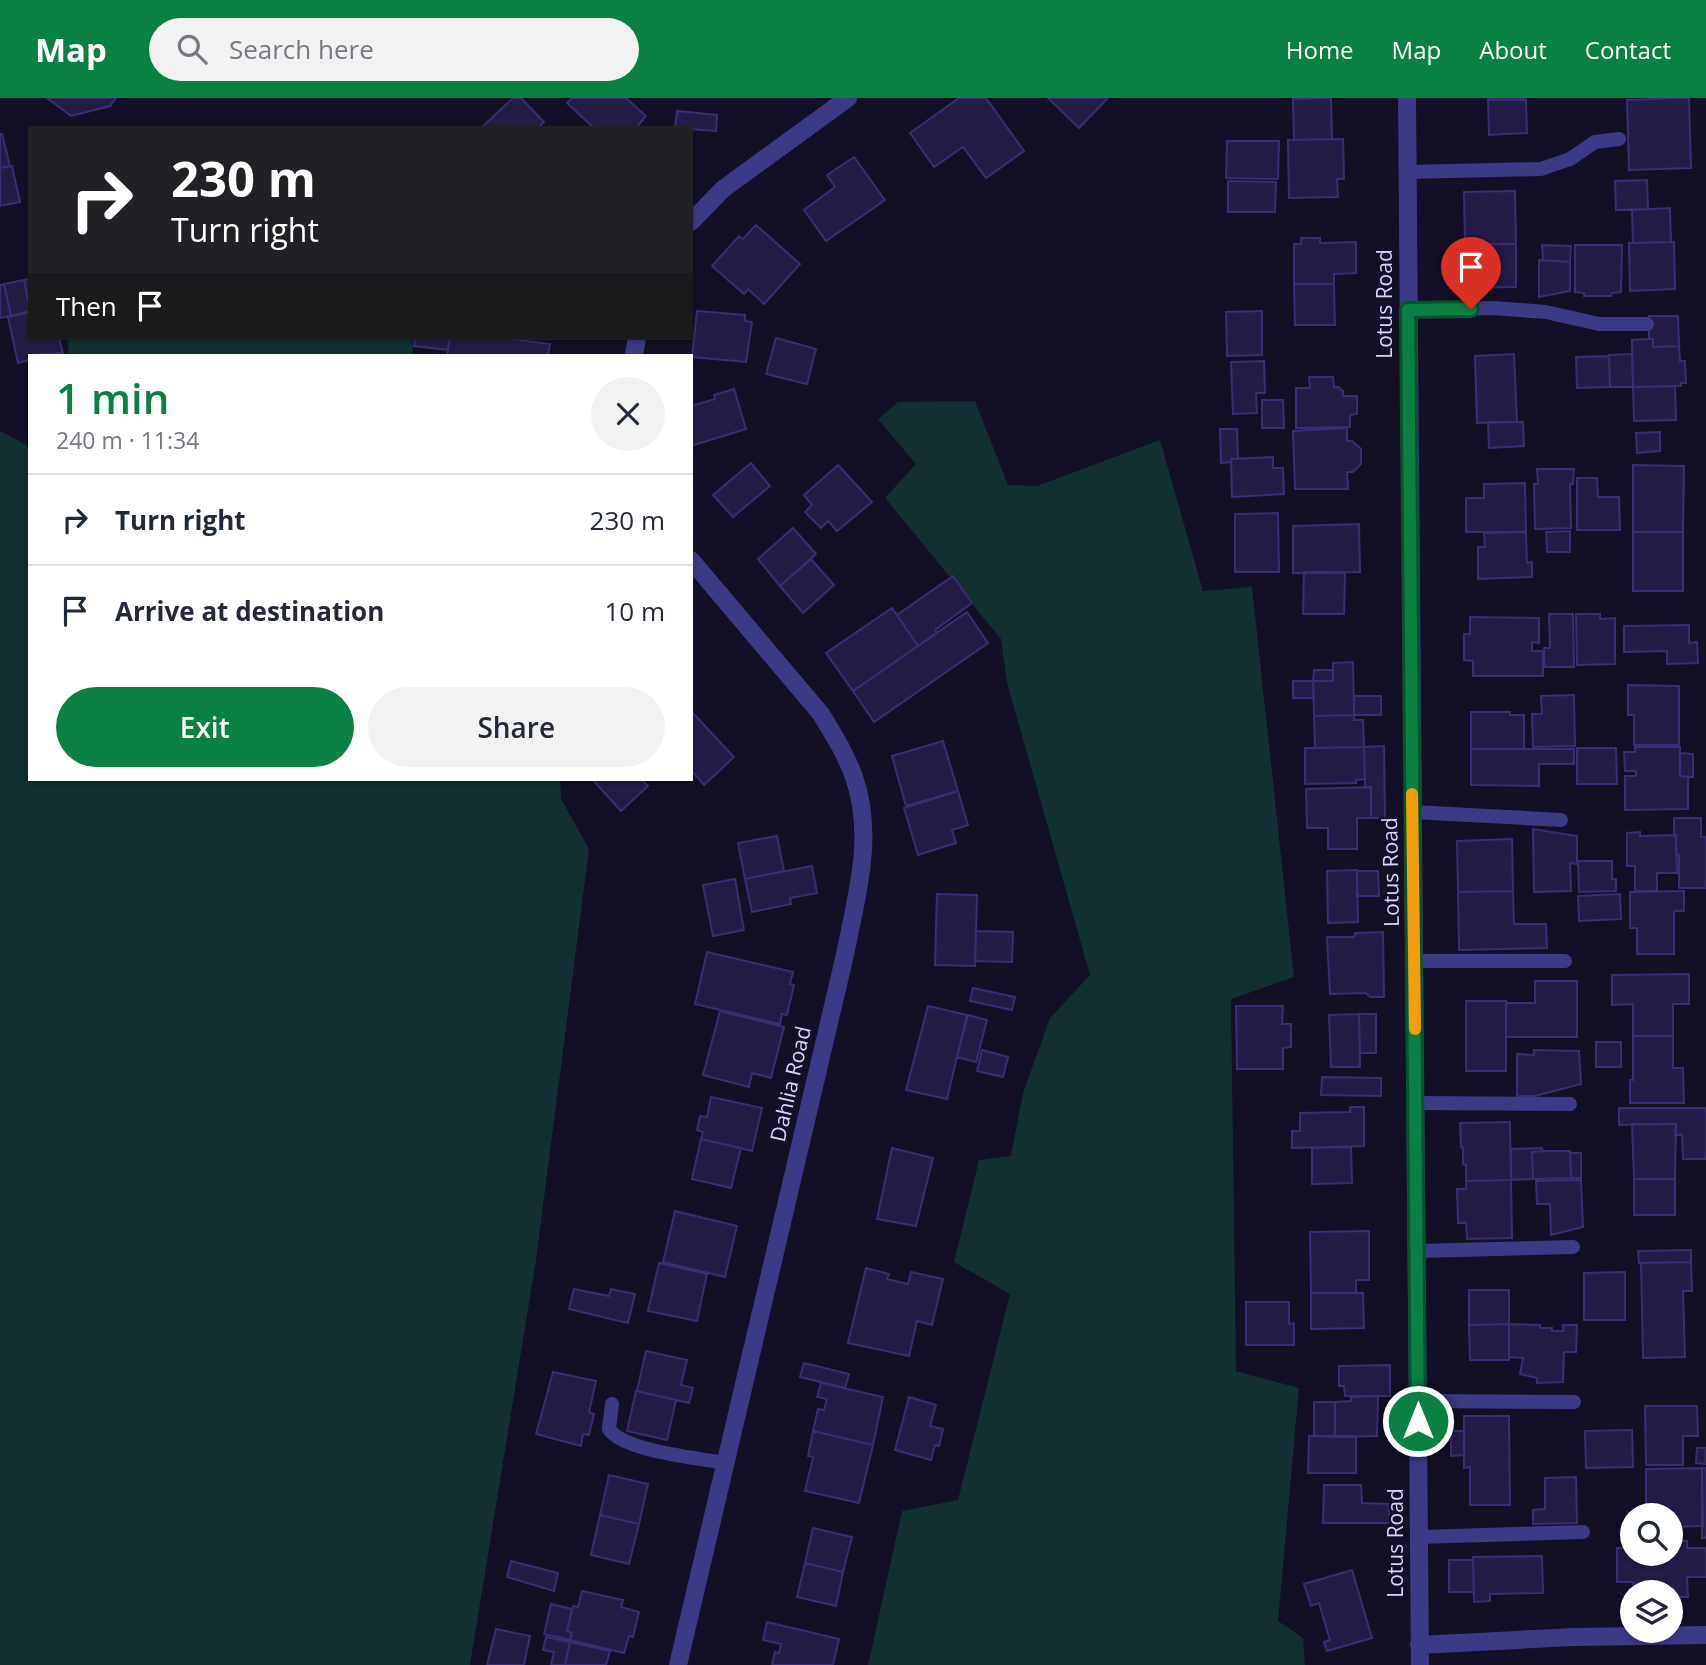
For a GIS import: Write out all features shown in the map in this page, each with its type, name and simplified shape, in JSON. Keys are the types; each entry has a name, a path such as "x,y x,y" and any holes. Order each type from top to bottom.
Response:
{"street":[{"path":"693,220 723,189 848,98"},
{"name":"Lotus Road","path":"1406,98 1420,1665"},
{"name":"Dahlia Road","path":"678,1665 844,959 864,861 864,821 854,777 838,743 821,714 693,562"},
{"path":"1419,1644 1574,1637 1706,1636"}],"lane":[{"path":"1407,172 1541,169 1570,159 1595,142 1619,139"},
{"path":"1408,310 1492,308 1546,312 1599,324 1647,324"},
{"path":"1413,812 1561,820"},
{"path":"1414,961 1565,961"},
{"path":"1416,1103 1570,1104"},
{"path":"1417,1251 1573,1247"},
{"path":"1418,1401 1574,1402"},
{"path":"612,1404 609,1429 615,1437 632,1445 724,1464"},
{"path":"1418,1537 1583,1532"}],"green space":[{"path":"67,340 412,340 413,354 69,354"},
{"path":"975,401 1008,485 1037,486 1160,440 1203,591 1252,587 1294,977 1231,999 1236,1371 1299,1388 1278,1621 1303,1638 1305,1665 868,1665 902,1511 958,1500 1010,1294 954,1262 979,1160 1011,1156 1023,1093 1050,1018 1090,975 1007,683 1001,639 885,498 916,464 878,419 898,402"},
{"path":"0,431 28,446 28,781 560,781 561,799 589,849 536,1260 470,1665 0,1665"}],"building":[{"path":"47,98 116,98 110,106 71,116"},
{"path":"513,98 521,98 544,122 540,126 483,126"},
{"path":"572,98 626,98 646,116 638,126 592,126 567,103"},
{"path":"959,98 986,98 1024,151 986,178 963,147 934,167 910,133"},
{"path":"1048,98 1108,98 1079,128"},
{"path":"1331,98 1332,139 1294,140 1293,99"},
{"path":"1526,98 1526,100 1488,100"},
{"path":"1689,98 1691,168 1629,170 1627,100"},
{"path":"1488,100 1526,100 1527,133 1489,135"},
{"path":"677,111 717,115 716,131 693,129 693,126 675,126"},
{"path":"0,134 10,166 0,168"},
{"path":"1343,139 1344,179 1337,179 1338,197 1289,198 1288,140"},
{"path":"1227,141 1279,141 1278,179 1226,178"},
{"path":"854,157 885,200 826,241 804,210 835,187 827,175"},
{"path":"12,166 20,202 0,206 0,168"},
{"path":"1647,180 1648,209 1616,210 1615,181"},
{"path":"1228,181 1276,182 1275,212 1228,212"},
{"path":"1515,191 1516,244 1465,244 1464,192"},
{"path":"1670,208 1671,242 1633,243 1632,210"},
{"path":"756,225 800,264 764,304 748,289 744,294 712,266 739,236 743,239"},
{"path":"1301,238 1320,238 1320,243 1356,242 1356,273 1334,274 1334,284 1294,284 1294,244 1301,244"},
{"path":"1674,242 1675,289 1630,291 1629,243"},
{"path":"1457,244 1516,244 1516,287 1458,288"},
{"path":"1542,245 1571,246 1570,262 1543,260"},
{"path":"1575,245 1622,245 1621,292 1612,293 1611,296 1584,296 1584,293 1575,292"},
{"path":"1539,260 1570,262 1570,291 1539,297"},
{"path":"28,279 28,297 24,280"},
{"path":"24,280 28,312 11,316 4,284"},
{"path":"4,284 11,316 0,318 0,285"},
{"path":"1294,284 1334,284 1335,325 1295,325"},
{"path":"697,311 745,315 745,321 752,322 746,362 693,357"},
{"path":"1262,311 1262,355 1227,356 1226,312"},
{"path":"28,312 28,340 60,340 63,353 28,354 28,360 18,363 8,317"},
{"path":"1649,316 1678,316 1679,346 1653,347 1653,339 1649,339"},
{"path":"776,338 816,349 807,384 766,374"},
{"path":"1653,339 1653,347 1679,346 1680,361 1685,361 1686,383 1681,383 1681,386 1633,387 1632,340"},
{"path":"415,340 450,340 448,350 414,346"},
{"path":"450,340 517,340 550,344 548,354 447,354"},
{"path":"1514,354 1517,422 1477,423 1475,356"},
{"path":"1632,354 1633,387 1610,387 1609,355"},
{"path":"1609,356 1610,387 1577,388 1576,357"},
{"path":"1264,361 1265,393 1256,393 1257,413 1233,414 1231,362"},
{"path":"1309,377 1333,377 1334,387 1343,391 1343,396 1357,396 1357,414 1350,415 1350,427 1296,428 1296,388 1310,388"},
{"path":"1675,386 1676,420 1634,421 1633,387"},
{"path":"734,389 746,429 693,445 693,405 715,399 714,395"},
{"path":"1262,400 1283,400 1284,428 1262,428"},
{"path":"1488,422 1523,422 1524,446 1489,448"},
{"path":"1347,428 1347,441 1352,441 1361,449 1361,464 1353,472 1347,472 1348,489 1295,489 1293,431"},
{"path":"1220,429 1237,429 1238,459 1221,463"},
{"path":"1660,432 1660,451 1637,453 1636,433"},
{"path":"1273,457 1273,468 1283,468 1284,494 1232,497 1231,459"},
{"path":"751,463 770,486 733,517 713,495"},
{"path":"838,465 872,502 837,531 828,521 821,528 805,512 812,505 804,495"},
{"path":"1633,465 1684,466 1683,532 1633,532"},
{"path":"1537,469 1574,469 1573,484 1570,484 1571,528 1535,529 1534,484 1538,484"},
{"path":"1577,478 1597,478 1598,497 1619,497 1620,530 1577,530"},
{"path":"1525,483 1526,532 1466,532 1466,498 1484,498 1484,484"},
{"path":"1278,513 1279,572 1235,572 1235,514"},
{"path":"1359,524 1360,572 1293,573 1293,526"},
{"path":"793,528 816,554 780,586 758,559"},
{"path":"1570,531 1570,552 1547,552 1546,532"},
{"path":"1526,532 1527,563 1532,562 1532,577 1478,579 1478,547 1485,547 1484,533"},
{"path":"1633,532 1683,532 1683,591 1633,591"},
{"path":"811,559 834,585 803,613 780,586"},
{"path":"1304,572 1345,573 1344,614 1303,614"},
{"path":"953,576 972,603 918,646 897,615"},
{"path":"892,608 918,646 853,691 826,653"},
{"path":"967,612 988,643 874,722 853,691"},
{"path":"1549,614 1573,614 1574,667 1544,667 1544,648 1550,648"},
{"path":"1576,614 1600,614 1600,619 1615,618 1615,664 1577,665"},
{"path":"1470,617 1539,618 1539,643 1532,642 1532,651 1543,651 1543,676 1473,676 1473,661 1464,660 1464,634 1470,634"},
{"path":"1689,625 1689,643 1697,642 1698,663 1667,664 1667,651 1624,652 1624,626"},
{"path":"1353,662 1354,715 1314,716 1313,681 1333,681 1333,663"},
{"path":"1314,670 1333,670 1333,681 1313,681"},
{"path":"1293,681 1313,681 1314,698 1293,698"},
{"path":"1628,685 1679,686 1679,745 1634,745 1634,715 1628,715"},
{"path":"1574,695 1575,746 1533,747 1532,714 1542,714 1541,696"},
{"path":"1354,696 1381,696 1381,715 1354,715"},
{"path":"1471,712 1510,712 1510,715 1524,715 1524,749 1471,749"},
{"path":"693,713 734,757 704,785 693,772"},
{"path":"1354,715 1354,720 1363,720 1364,747 1315,748 1314,716"},
{"path":"943,741 958,791 906,806 892,756"},
{"path":"1384,746 1385,818 1371,818 1371,787 1365,788 1364,747"},
{"path":"1364,747 1365,779 1356,780 1356,783 1305,784 1305,748"},
{"path":"1635,747 1680,747 1680,776 1688,777 1688,809 1625,810 1625,776 1636,776 1636,771 1625,771 1624,752 1635,752"},
{"path":"1577,748 1616,748 1617,784 1577,784"},
{"path":"1471,749 1574,749 1574,764 1539,764 1539,786 1471,785"},
{"path":"1680,753 1693,754 1693,777 1680,776"},
{"path":"594,781 643,781 648,786 621,811"},
{"path":"1371,787 1371,818 1357,818 1357,849 1328,849 1328,828 1307,828 1306,789"},
{"path":"958,791 968,825 952,830 956,843 918,855 904,808"},
{"path":"1674,818 1701,818 1701,837 1706,837 1706,888 1679,888 1679,855 1676,855"},
{"path":"1533,829 1577,836 1577,864 1570,863 1571,891 1534,892"},
{"path":"1640,832 1640,836 1676,835 1677,873 1657,873 1657,891 1635,891 1635,866 1627,866 1627,833"},
{"path":"777,836 784,871 745,879 738,843"},
{"path":"1512,839 1513,891 1458,892 1457,841"},
{"path":"1578,861 1612,861 1612,879 1616,879 1616,891 1579,892"},
{"path":"812,866 817,893 790,898 791,904 752,912 745,879"},
{"path":"1357,870 1358,922 1328,923 1327,871"},
{"path":"1357,871 1378,871 1379,896 1357,896"},
{"path":"735,879 744,930 713,936 703,885"},
{"path":"1513,891 1514,924 1546,924 1547,948 1459,950 1458,892"},
{"path":"1684,891 1684,911 1674,911 1674,954 1637,954 1637,928 1630,928 1630,892"},
{"path":"937,894 977,895 975,966 935,965"},
{"path":"1620,894 1621,919 1579,921 1578,896"},
{"path":"976,931 1013,932 1012,962 975,961"},
{"path":"1383,932 1384,997 1370,997 1366,993 1330,994 1327,937 1354,937 1355,933"},
{"path":"707,952 793,972 790,984 794,985 787,1015 782,1014 780,1024 695,1004"},
{"path":"1689,974 1689,1004 1673,1004 1673,1036 1633,1036 1633,1004 1612,1005 1612,975"},
{"path":"1535,981 1577,981 1577,1037 1506,1037 1506,1003 1535,1003"},
{"path":"973,988 1015,997 1012,1010 970,1001"},
{"path":"1466,1001 1506,1001 1506,1071 1466,1071"},
{"path":"928,1006 967,1015 947,1099 906,1090"},
{"path":"1236,1006 1283,1006 1282,1024 1291,1024 1291,1047 1283,1048 1283,1069 1237,1069"},
{"path":"720,1011 784,1027 771,1078 752,1073 749,1087 703,1075"},
{"path":"1359,1014 1376,1014 1376,1053 1360,1053"},
{"path":"1359,1014 1360,1067 1331,1067 1329,1015"},
{"path":"968,1015 987,1020 976,1062 957,1057"},
{"path":"1633,1036 1673,1036 1673,1068 1683,1068 1684,1103 1630,1103"},
{"path":"1596,1042 1621,1042 1621,1067 1596,1067"},
{"path":"982,1050 1008,1057 1003,1077 977,1071"},
{"path":"1534,1050 1579,1051 1581,1084 1535,1096 1517,1096 1517,1054 1534,1055"},
{"path":"1322,1077 1381,1078 1381,1096 1321,1095"},
{"path":"711,1097 762,1108 752,1151 701,1139 703,1132 697,1130 700,1116 707,1117"},
{"path":"1350,1107 1364,1107 1364,1146 1292,1148 1292,1131 1300,1131 1300,1113 1350,1112"},
{"path":"1619,1108 1706,1108 1706,1159 1683,1159 1682,1135 1675,1135 1676,1124 1619,1125"},
{"path":"1510,1122 1511,1180 1466,1181 1460,1123"},
{"path":"1632,1124 1676,1124 1675,1179 1634,1179"},
{"path":"701,1139 741,1148 731,1188 692,1179"},
{"path":"1351,1147 1352,1183 1312,1184 1312,1148"},
{"path":"892,1148 933,1158 916,1226 877,1219"},
{"path":"1542,1148 1543,1151 1532,1152 1533,1179 1511,1180 1511,1149"},
{"path":"1570,1151 1571,1178 1533,1179 1532,1152"},
{"path":"1570,1153 1581,1153 1581,1178 1571,1178"},
{"path":"1634,1179 1675,1179 1675,1215 1634,1215"},
{"path":"1511,1180 1512,1238 1467,1239 1466,1223 1458,1223 1457,1189 1466,1189 1466,1181"},
{"path":"1581,1180 1583,1227 1551,1235 1550,1204 1537,1204 1536,1181"},
{"path":"675,1211 737,1226 725,1277 663,1262"},
{"path":"1369,1231 1369,1280 1356,1280 1356,1293 1311,1293 1310,1232"},
{"path":"1691,1250 1691,1262 1639,1263 1638,1251"},
{"path":"1691,1262 1692,1291 1683,1291 1685,1357 1643,1358 1641,1263"},
{"path":"659,1263 707,1274 697,1321 648,1311"},
{"path":"866,1268 889,1274 887,1279 908,1284 911,1272 943,1279 932,1325 917,1321 909,1356 848,1343"},
{"path":"1625,1272 1625,1320 1584,1320 1584,1273"},
{"path":"574,1289 609,1296 611,1289 635,1294 628,1323 569,1309"},
{"path":"1469,1290 1509,1290 1509,1324 1469,1325"},
{"path":"1311,1293 1363,1293 1364,1328 1311,1329"},
{"path":"1246,1302 1289,1302 1289,1324 1294,1323 1294,1345 1246,1345"},
{"path":"1509,1324 1540,1325 1540,1328 1552,1328 1552,1331 1563,1331 1563,1325 1577,1325 1576,1352 1564,1352 1563,1382 1537,1383 1537,1378 1520,1374 1523,1358 1509,1357"},
{"path":"1509,1324 1509,1360 1470,1360 1469,1325"},
{"path":"646,1351 687,1360 681,1385 693,1388 689,1403 637,1391"},
{"path":"804,1363 849,1374 845,1388 800,1377"},
{"path":"1390,1365 1390,1396 1345,1396 1344,1386 1339,1386 1339,1366"},
{"path":"553,1372 596,1381 589,1412 594,1414 589,1435 583,1434 581,1446 536,1434"},
{"path":"821,1383 883,1397 873,1445 813,1431 818,1409 824,1410 827,1399 817,1397"},
{"path":"636,1391 676,1400 667,1440 627,1431"},
{"path":"1378,1396 1377,1436 1335,1437 1335,1402 1351,1401 1351,1397"},
{"path":"909,1397 936,1405 930,1426 943,1429 939,1446 935,1445 931,1460 895,1450"},
{"path":"1314,1402 1335,1402 1335,1437 1314,1436"},
{"path":"1645,1406 1697,1406 1698,1436 1683,1436 1683,1465 1646,1465"},
{"path":"1464,1416 1509,1416 1510,1505 1470,1505 1470,1467 1464,1468"},
{"path":"1632,1430 1633,1467 1586,1468 1585,1431"},
{"path":"813,1431 873,1445 859,1503 805,1491 813,1457 808,1456"},
{"path":"1451,1431 1464,1431 1464,1455 1451,1456"},
{"path":"1309,1436 1356,1436 1356,1473 1308,1473"},
{"path":"1697,1448 1706,1448 1706,1464 1696,1463"},
{"path":"1702,1468 1706,1468 1706,1538 1702,1538"},
{"path":"1702,1468 1703,1526 1683,1527 1683,1503 1646,1503 1646,1469"},
{"path":"609,1475 648,1484 639,1524 600,1515"},
{"path":"1576,1477 1577,1523 1533,1524 1533,1510 1545,1509 1545,1478"},
{"path":"1324,1485 1361,1485 1362,1503 1388,1504 1390,1523 1323,1523"},
{"path":"600,1515 639,1524 629,1564 591,1555"},
{"path":"813,1528 852,1537 843,1572 805,1563"},
{"path":"1683,1541 1687,1541 1687,1548 1706,1548 1706,1577 1687,1577 1688,1597 1683,1597 1683,1580 1617,1582 1617,1548 1620,1548 1620,1566 1683,1566"},
{"path":"1542,1556 1543,1593 1490,1594 1490,1601 1474,1602 1473,1557"},
{"path":"1449,1560 1473,1560 1474,1592 1449,1592"},
{"path":"511,1561 558,1573 554,1591 507,1577"},
{"path":"805,1563 843,1572 836,1606 797,1597"},
{"path":"1352,1570 1372,1638 1327,1651 1324,1642 1330,1640 1319,1603 1311,1606 1304,1584"},
{"path":"582,1591 623,1600 621,1607 639,1612 633,1637 629,1636 624,1653 570,1640 572,1633 567,1631 573,1606 578,1607"},
{"path":"551,1604 572,1609 567,1631 572,1633 570,1640 544,1634"},
{"path":"767,1622 839,1639 833,1665 772,1665 775,1652 779,1653 781,1644 763,1640"},
{"path":"496,1629 530,1636 524,1665 487,1665"},
{"path":"546,1637 570,1642 565,1665 551,1665 554,1652 543,1650"},
{"path":"570,1642 610,1651 606,1665 565,1665"}],"slow traffic":[{"path":"1412,794 1415,1029"}],"route":[{"path":"1418,1421 1408,310 1471,309"}]}
